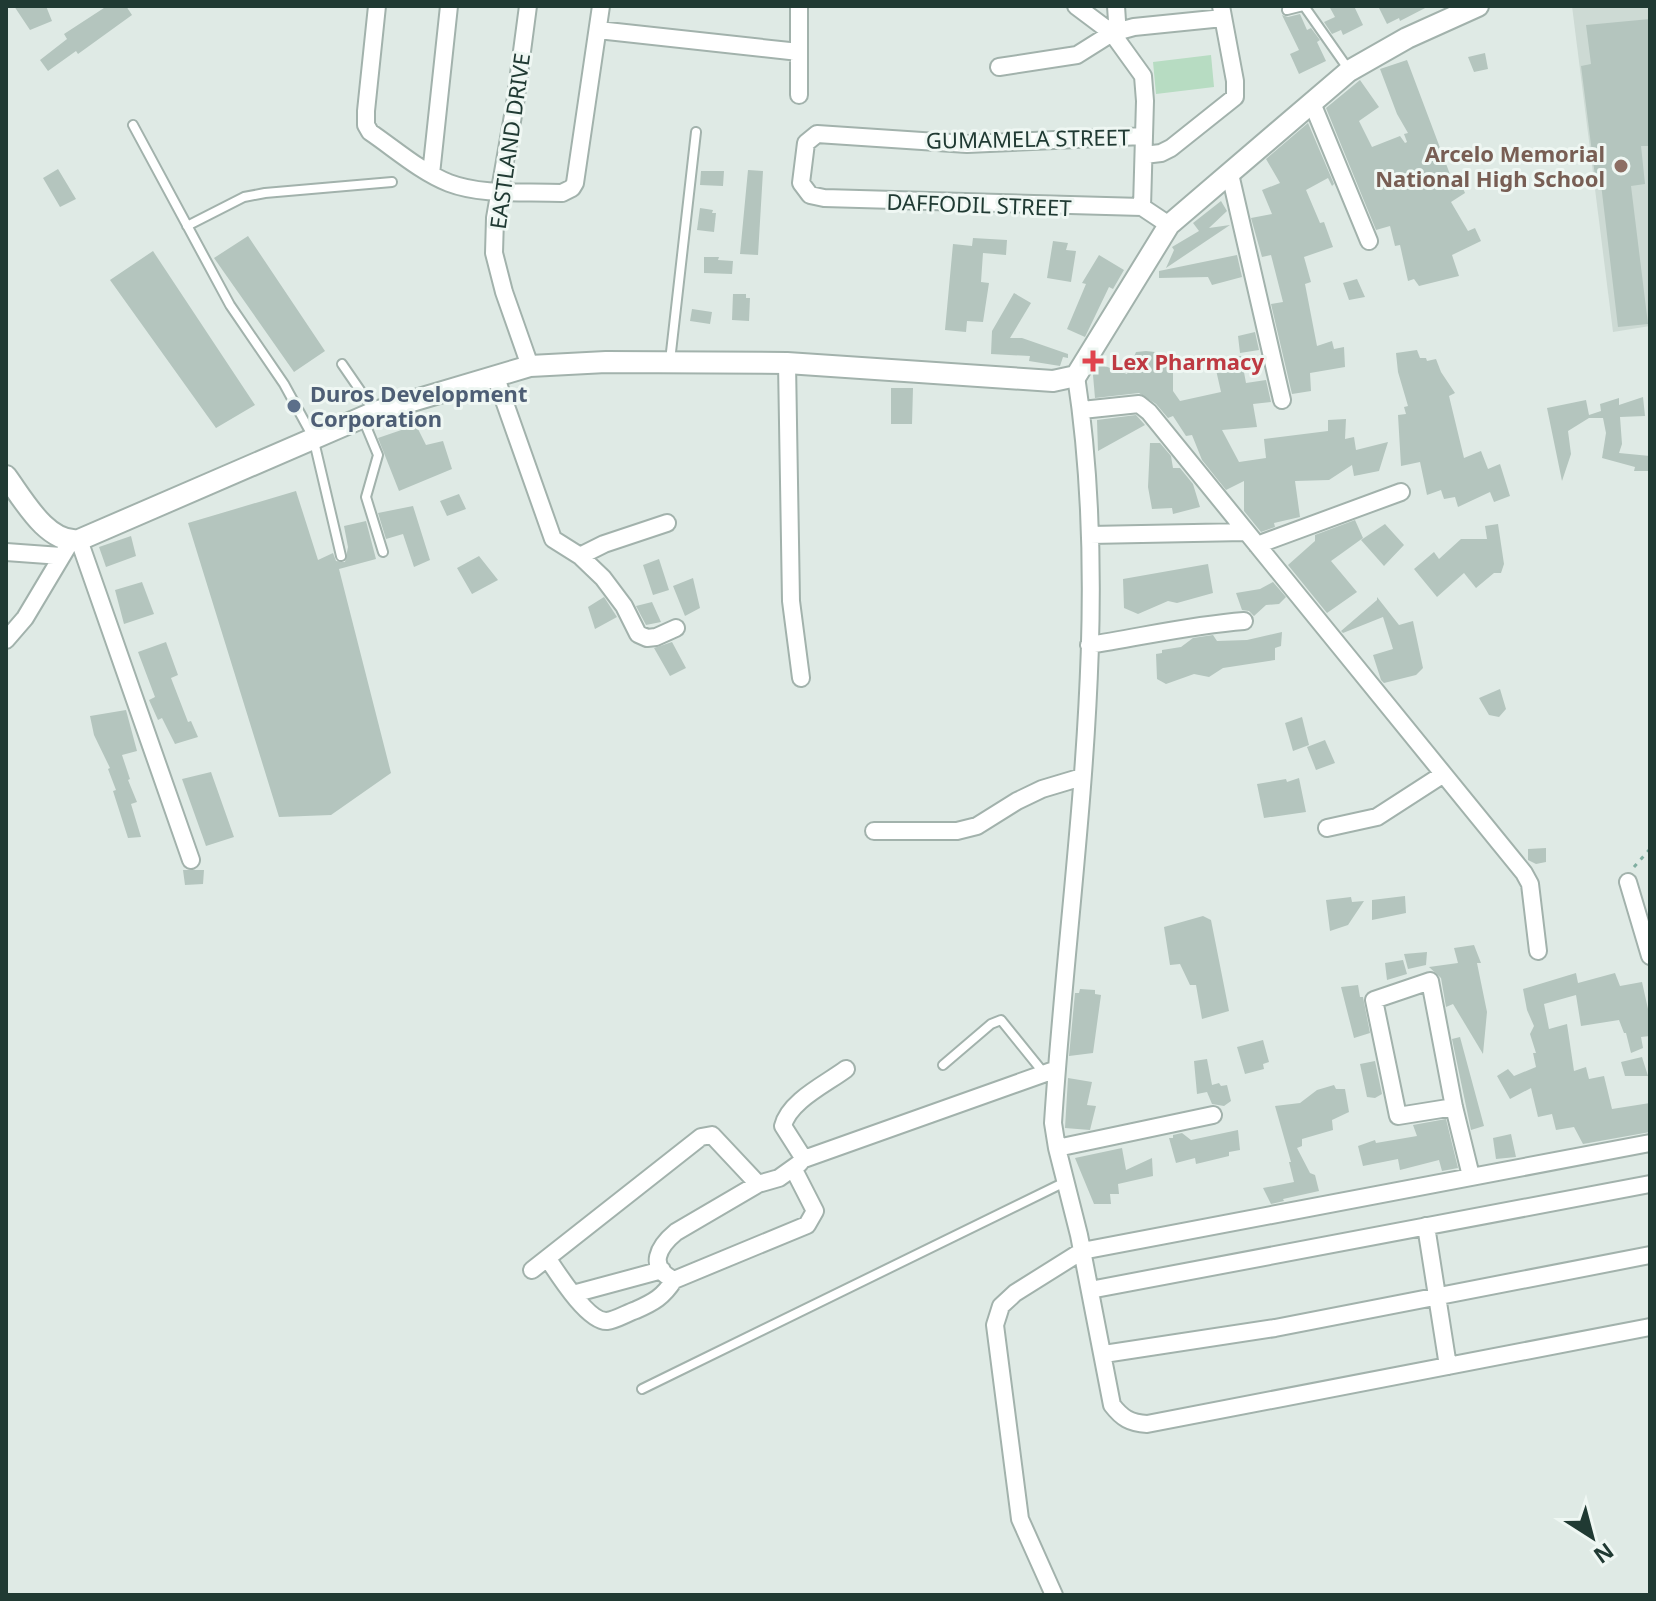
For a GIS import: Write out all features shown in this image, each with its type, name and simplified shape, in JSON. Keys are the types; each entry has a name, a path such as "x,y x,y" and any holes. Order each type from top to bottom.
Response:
{"street":[{"path":"377,6 366,125 370,132 450,184 469,189 562,193 572,188 576,178 601,6"},
{"path":"431,174 449,6"},
{"name":"EASTLAND DRIVE","path":"528,6 500,190 494,253 530,366"},
{"path":"799,6 799,95"},
{"path":"1076,6 1112,33 1143,76 1142,207 1169,225"},
{"path":"1112,33 1117,21 1116,6"},
{"path":"1478,6 1450,11 1349,71 1169,225 1076,376 1088,476 1089,645 1082,777 1050,1070 1053,1123 1104,1354 1112,1405 1133,1423 1147,1424 1650,1327"},
{"path":"999,67 1077,55 1112,33 1222,12 1235,81 1235,97 1171,148 1144,155"},
{"path":"598,30 799,52"},
{"path":"1312,103 1369,241"},
{"name":"GUMAMELA STREET","path":"815,197 806,192 801,183 806,143 817,134 967,144 1143,136"},
{"path":"1230,174 1282,400"},
{"name":"DAFFODIL STREET","path":"815,197 1142,207"},
{"path":"787,363 791,601 801,678"},
{"path":"6,552 71,546 369,415 530,366 787,363 1053,381 1076,376"},
{"path":"495,375 553,539 580,556 603,578 624,606 638,634 647,638 656,637 676,628"},
{"path":"1082,410 1132,404 1144,407 1524,873 1530,884 1538,951"},
{"path":"6,476 56,536 71,546 191,860"},
{"path":"1257,545 1401,492"},
{"path":"580,556 604,544 667,523"},
{"path":"1090,535 1245,532"},
{"path":"6,640 25,618 71,546"},
{"path":"1089,645 1202,624 1244,621"},
{"path":"1327,828 1377,817 1442,775"},
{"path":"874,831 957,831 977,826 1042,789 1082,777"},
{"path":"1628,882 1650,956"},
{"path":"1454,1107 1398,1116 1374,1000 1430,981 1454,1107 1471,1176"},
{"path":"573,1294 668,1275 807,1225 815,1211 783,1126 785,1116 846,1069"},
{"path":"668,1275 658,1258 658,1250 665,1241 758,1184 770,1182 799,1164 1050,1070"},
{"path":"1057,1148 1213,1115"},
{"path":"532,1270 701,1137 712,1135 758,1184"},
{"path":"1054,1595 1020,1519 995,1325 1001,1306 1015,1293 1082,1251 1650,1143"},
{"path":"1090,1290 1650,1184"},
{"path":"1426,1226 1448,1366"},
{"path":"1104,1354 1275,1328 1650,1255"},
{"path":"548,1259 573,1294 600,1320 609,1321 657,1301 668,1275"}],"lane":[{"path":"1287,10 1303,6 1349,71"},
{"path":"133,125 230,305 284,384 313,437 341,556"},
{"path":"670,362 696,132"},
{"path":"187,226 244,197 392,182"},
{"path":"342,364 369,415 378,455 366,497 383,552"},
{"path":"943,1065 991,1024 1001,1020 1050,1070"},
{"path":"642,1389 1065,1182"}],"path":[{"path":"1628,882 1636,864 1650,849"}],"shaded area":[{"name":"Arcelo Memorial National High School","path":"1572,6 1650,6 1650,326 1613,332"}],"green space":[{"path":"1211,55 1214,87 1156,94 1153,62"}],"building":[{"path":"14,6 46,6 52,21 30,30"},
{"path":"107,6 126,6 132,15 78,54 76,51 48,71 40,60 67,39 64,34"},
{"path":"1329,6 1354,6 1363,25 1343,35 1341,30 1332,34 1324,22 1335,17"},
{"path":"1378,6 1429,6 1387,24"},
{"path":"1300,14 1307,30 1311,28 1320,40 1317,42 1326,61 1299,74 1290,54 1299,50 1282,15"},
{"name":"Arcelo Memorial National High School","path":"1650,19 1650,146 1641,146 1645,184 1631,186 1648,324 1618,327 1601,184 1596,184 1581,66 1591,64 1586,25"},
{"path":"1485,53 1488,69 1474,72 1468,57"},
{"path":"1407,60 1451,177 1457,175 1465,193 1451,202 1468,231 1475,228 1481,241 1452,255 1459,276 1419,286 1414,279 1408,281 1400,245 1395,246 1390,226 1376,230 1326,108 1360,80 1379,107 1359,121 1372,147 1400,136 1407,142 1404,134 1408,133 1397,114 1380,69"},
{"path":"1308,123 1334,184 1332,186 1328,178 1306,190 1320,223 1324,222 1333,247 1304,257 1311,282 1305,284 1317,346 1332,341 1334,349 1344,347 1345,367 1310,373 1311,391 1292,394 1271,304 1283,302 1271,255 1262,257 1251,218 1272,214 1262,190 1280,183 1266,159"},
{"path":"58,169 76,199 60,207 43,178"},
{"path":"748,170 763,171 758,255 740,254"},
{"path":"701,171 724,171 723,186 700,185"},
{"path":"1221,201 1227,211 1209,228 1230,225 1166,268 1174,250 1172,247 1199,231 1193,223"},
{"path":"700,208 716,213 714,232 697,230"},
{"path":"248,236 325,351 294,372 214,258"},
{"path":"973,238 1007,240 1006,255 983,253 981,282 989,283 983,322 967,321 966,332 945,330 953,244 972,246"},
{"path":"1053,241 1068,243 1066,250 1076,251 1071,282 1047,278"},
{"path":"153,251 255,405 216,428 110,280"},
{"path":"1099,255 1124,270 1113,289 1109,287 1085,337 1067,329 1086,284 1082,283"},
{"path":"1237,255 1242,277 1212,285 1208,277 1159,278 1159,271"},
{"path":"704,257 733,261 732,274 704,273"},
{"path":"1357,279 1365,297 1349,300 1343,283"},
{"path":"1014,293 1031,303 1010,338 1022,338 1068,354 1068,358 1063,357 1060,366 1029,361 1030,356 991,354 992,331"},
{"path":"733,294 746,294 746,298 750,298 749,321 732,320"},
{"path":"692,309 712,312 710,324 690,321"},
{"path":"1255,332 1259,350 1240,353 1238,336"},
{"path":"1417,350 1420,358 1427,361 1436,359 1455,393 1449,396 1464,458 1481,451 1488,469 1500,464 1510,496 1494,502 1490,492 1458,507 1455,497 1444,499 1441,490 1427,495 1420,462 1401,466 1398,415 1406,414 1404,407 1408,406 1396,353"},
{"path":"1136,352 1173,354 1173,391 1180,401 1221,392 1214,361 1241,356 1246,383 1266,380 1271,402 1253,404 1257,427 1222,430 1239,462 1266,458 1264,439 1328,431 1328,420 1346,419 1345,439 1354,437 1356,450 1388,442 1379,471 1354,476 1352,465 1329,480 1295,481 1300,517 1274,523 1275,527 1261,532 1244,511 1244,481 1226,490 1202,460 1192,435 1186,436 1173,416 1168,418 1156,404 1139,393 1095,398 1093,375 1099,364 1127,374"},
{"path":"891,388 913,388 912,424 891,424"},
{"path":"1643,397 1645,416 1620,417 1622,444 1619,453 1650,456 1650,471 1634,471 1635,467 1602,458 1606,433 1603,418 1589,418 1568,431 1571,454 1562,481 1547,408 1586,400 1589,415 1601,411 1600,404 1619,398 1619,405"},
{"path":"1136,415 1145,425 1098,451 1097,420"},
{"path":"416,425 426,445 443,441 452,469 399,491 378,438"},
{"path":"1150,443 1160,443 1171,456 1173,468 1180,468 1193,484 1200,507 1173,514 1172,508 1152,509 1148,487"},
{"path":"296,491 318,560 333,553 336,561 345,562 348,547 344,526 366,521 376,559 339,569 391,773 331,815 279,817 188,523"},
{"path":"459,494 466,509 447,516 440,501"},
{"path":"413,506 430,560 414,567 403,534 386,539 378,513"},
{"path":"1355,520 1363,538 1331,561 1357,592 1327,613 1288,565 1315,541 1315,535"},
{"path":"1385,524 1404,545 1384,566 1361,540"},
{"path":"1498,524 1504,564 1501,573 1494,573 1476,588 1464,573 1437,597 1414,569 1434,552 1439,559 1461,539 1487,539 1485,526"},
{"path":"131,536 136,556 106,567 99,547"},
{"path":"479,556 498,580 472,594 457,568"},
{"path":"659,559 669,590 653,595 643,565"},
{"path":"1208,564 1213,593 1177,603 1168,601 1138,614 1124,608 1123,579"},
{"path":"693,578 700,608 685,616 673,586"},
{"path":"142,582 154,614 124,624 115,590"},
{"path":"1273,582 1286,597 1279,604 1266,605 1254,616 1242,610 1236,593 1260,589"},
{"path":"604,597 617,617 595,629 588,607"},
{"path":"1377,597 1399,625 1413,621 1423,668 1416,675 1384,683 1381,680 1373,655 1393,649 1383,617 1343,633 1341,631"},
{"path":"652,602 661,622 646,625 636,606"},
{"path":"1282,632 1281,646 1275,648 1275,660 1223,668 1209,677 1194,674 1166,684 1157,679 1156,654 1181,647 1193,638 1213,635 1217,641 1247,640"},
{"path":"166,642 178,675 171,678 188,722 191,721 198,737 175,744 162,718 158,720 149,700 155,697 138,652"},
{"path":"672,642 686,668 670,676 654,648"},
{"path":"1500,689 1506,709 1499,717 1489,715 1479,698"},
{"path":"126,710 137,751 122,755 137,802 131,804 141,837 128,838 113,791 116,790 110,768 94,735 90,716"},
{"path":"1302,717 1309,745 1293,751 1285,723"},
{"path":"1325,740 1335,763 1316,770 1307,747"},
{"path":"211,772 234,837 206,846 182,779"},
{"path":"1299,778 1306,812 1264,818 1257,784"},
{"path":"1546,848 1546,862 1536,864 1528,860 1528,849"},
{"path":"183,870 204,870 203,884 185,885"},
{"path":"1405,896 1406,913 1372,920 1372,900"},
{"path":"1351,897 1352,902 1364,901 1348,925 1330,931 1326,900"},
{"path":"1203,916 1211,920 1229,1011 1202,1019 1196,985 1190,985 1180,964 1170,965 1164,927"},
{"path":"1474,945 1481,963 1477,963 1487,1012 1483,1054 1453,1004 1446,1007 1441,978 1429,967 1458,963 1454,948"},
{"path":"1427,952 1426,965 1408,969 1404,954"},
{"path":"1403,960 1407,974 1387,980 1385,963"},
{"path":"1576,973 1578,983 1615,973 1620,986 1642,982 1650,1018 1650,1036 1641,1037 1643,1048 1631,1053 1619,1020 1581,1026 1576,995 1544,1004 1549,1029 1567,1024 1574,1071 1586,1067 1589,1079 1604,1076 1612,1109 1650,1103 1650,1132 1583,1144 1574,1127 1556,1130 1552,1114 1538,1117 1531,1088 1510,1099 1497,1076 1508,1069 1514,1076 1536,1067 1533,1053 1536,1053 1530,1034 1534,1026 1523,989"},
{"path":"1358,985 1370,1033 1354,1038 1341,987"},
{"path":"1080,989 1095,990 1095,994 1101,995 1093,1053 1069,1056 1075,993 1079,993"},
{"path":"1460,1037 1484,1126 1471,1130 1452,1039"},
{"path":"1263,1040 1269,1062 1263,1064 1264,1069 1245,1074 1237,1047"},
{"path":"1642,1057 1648,1076 1625,1076 1621,1062"},
{"path":"1207,1059 1212,1085 1227,1085 1231,1101 1224,1106 1212,1104 1207,1092 1197,1094 1194,1061"},
{"path":"1375,1061 1382,1094 1375,1098 1367,1097 1360,1064"},
{"path":"1068,1078 1092,1082 1087,1105 1096,1106 1090,1130 1065,1128"},
{"path":"1334,1085 1336,1089 1345,1089 1349,1112 1332,1120 1333,1130 1302,1139 1302,1146 1297,1148 1310,1173 1315,1175 1319,1191 1271,1204 1263,1188 1294,1182 1275,1106 1300,1103 1317,1090"},
{"path":"1446,1119 1458,1168 1442,1171 1439,1160 1400,1170 1398,1159 1363,1166 1358,1146 1375,1140 1376,1143 1417,1136 1413,1125"},
{"path":"1238,1130 1240,1150 1229,1152 1229,1156 1196,1164 1195,1158 1176,1163 1169,1138 1173,1135 1182,1133 1191,1140"},
{"path":"1511,1134 1516,1157 1496,1159 1493,1138"},
{"path":"1122,1148 1126,1170 1152,1158 1153,1176 1118,1184 1119,1194 1110,1194 1111,1204 1094,1204 1075,1158"}],"place":[{"name":"Arcelo Memorial National High School","path":"1621,166"},
{"name":"Lex Pharmacy","path":"1093,361"},
{"name":"Duros Development Corporation","path":"294,406"}]}
